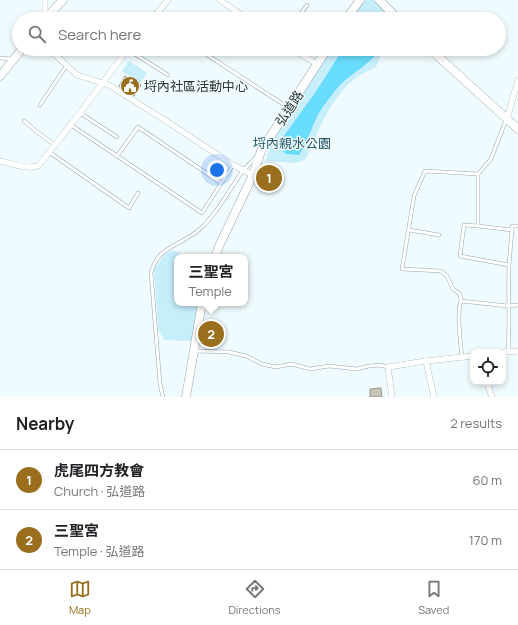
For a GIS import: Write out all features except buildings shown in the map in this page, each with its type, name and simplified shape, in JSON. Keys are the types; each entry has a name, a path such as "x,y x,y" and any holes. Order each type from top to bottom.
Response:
{"street":[{"path":"45,0 45,12"},
{"path":"52,12 63,0"},
{"path":"158,12 168,0"},
{"path":"220,0 237,12"},
{"path":"351,12 360,0"},
{"path":"379,0 391,12"},
{"path":"0,76 16,56"},
{"path":"57,56 77,75 109,85 233,165 253,175"},
{"path":"0,161 35,168 80,114 122,56"},
{"path":"304,56 317,64"},
{"name":"弘道路","path":"216,254 253,175 261,151 322,56"},
{"path":"438,56 518,129"},
{"path":"506,119 518,80"},
{"path":"186,397 201,306"},
{"path":"506,352 518,352"},
{"path":"392,397 388,367 470,357"},
{"path":"426,361 434,397"},
{"path":"488,385 492,397"}],"lane":[{"path":"302,12 307,5"},
{"path":"138,56 168,75"},
{"path":"209,56 289,108"},
{"path":"0,58 14,59"},
{"path":"40,105 67,65"},
{"path":"80,114 117,137"},
{"path":"478,226 478,174 491,159 506,119"},
{"path":"24,120 55,145"},
{"path":"71,125 202,213 233,165"},
{"path":"117,156 138,127 221,184"},
{"path":"163,397 160,384 151,273 154,263 159,255 200,230 216,211 244,170 261,151"},
{"path":"49,152 129,208 138,193"},
{"path":"462,358 460,294 452,289 447,276 441,271 402,269 414,196 425,171 478,174"},
{"path":"509,265 460,256 464,225 512,230"},
{"path":"506,352 510,323 508,306 512,226 518,226"},
{"path":"408,230 439,235"},
{"path":"461,301 508,306 518,305"},
{"path":"193,351 229,352 246,356 262,364 276,367 292,364 310,368 329,366 357,369 380,365 388,367"}],"green space":[{"path":"364,0 375,0 388,12 356,12"},
{"name":"埒內親水公園","path":"327,56 380,56 376,67 357,77 339,94 326,115 306,159 296,163 265,161 274,138"},
{"path":"129,61 147,73 140,83 122,71"},
{"path":"172,250 182,254 174,254 174,306 198,306 192,341 164,340 158,329 154,269 165,254"}],"water":[{"path":"339,56 374,56 343,82 323,106 299,155 286,154 280,149 281,140 317,90"}],"place":[{"name":"埒內社區活動中心","path":"130,86"},
{"name":"虎尾四方教會","path":"269,178"},
{"name":"三聖宮","path":"211,334"}]}
